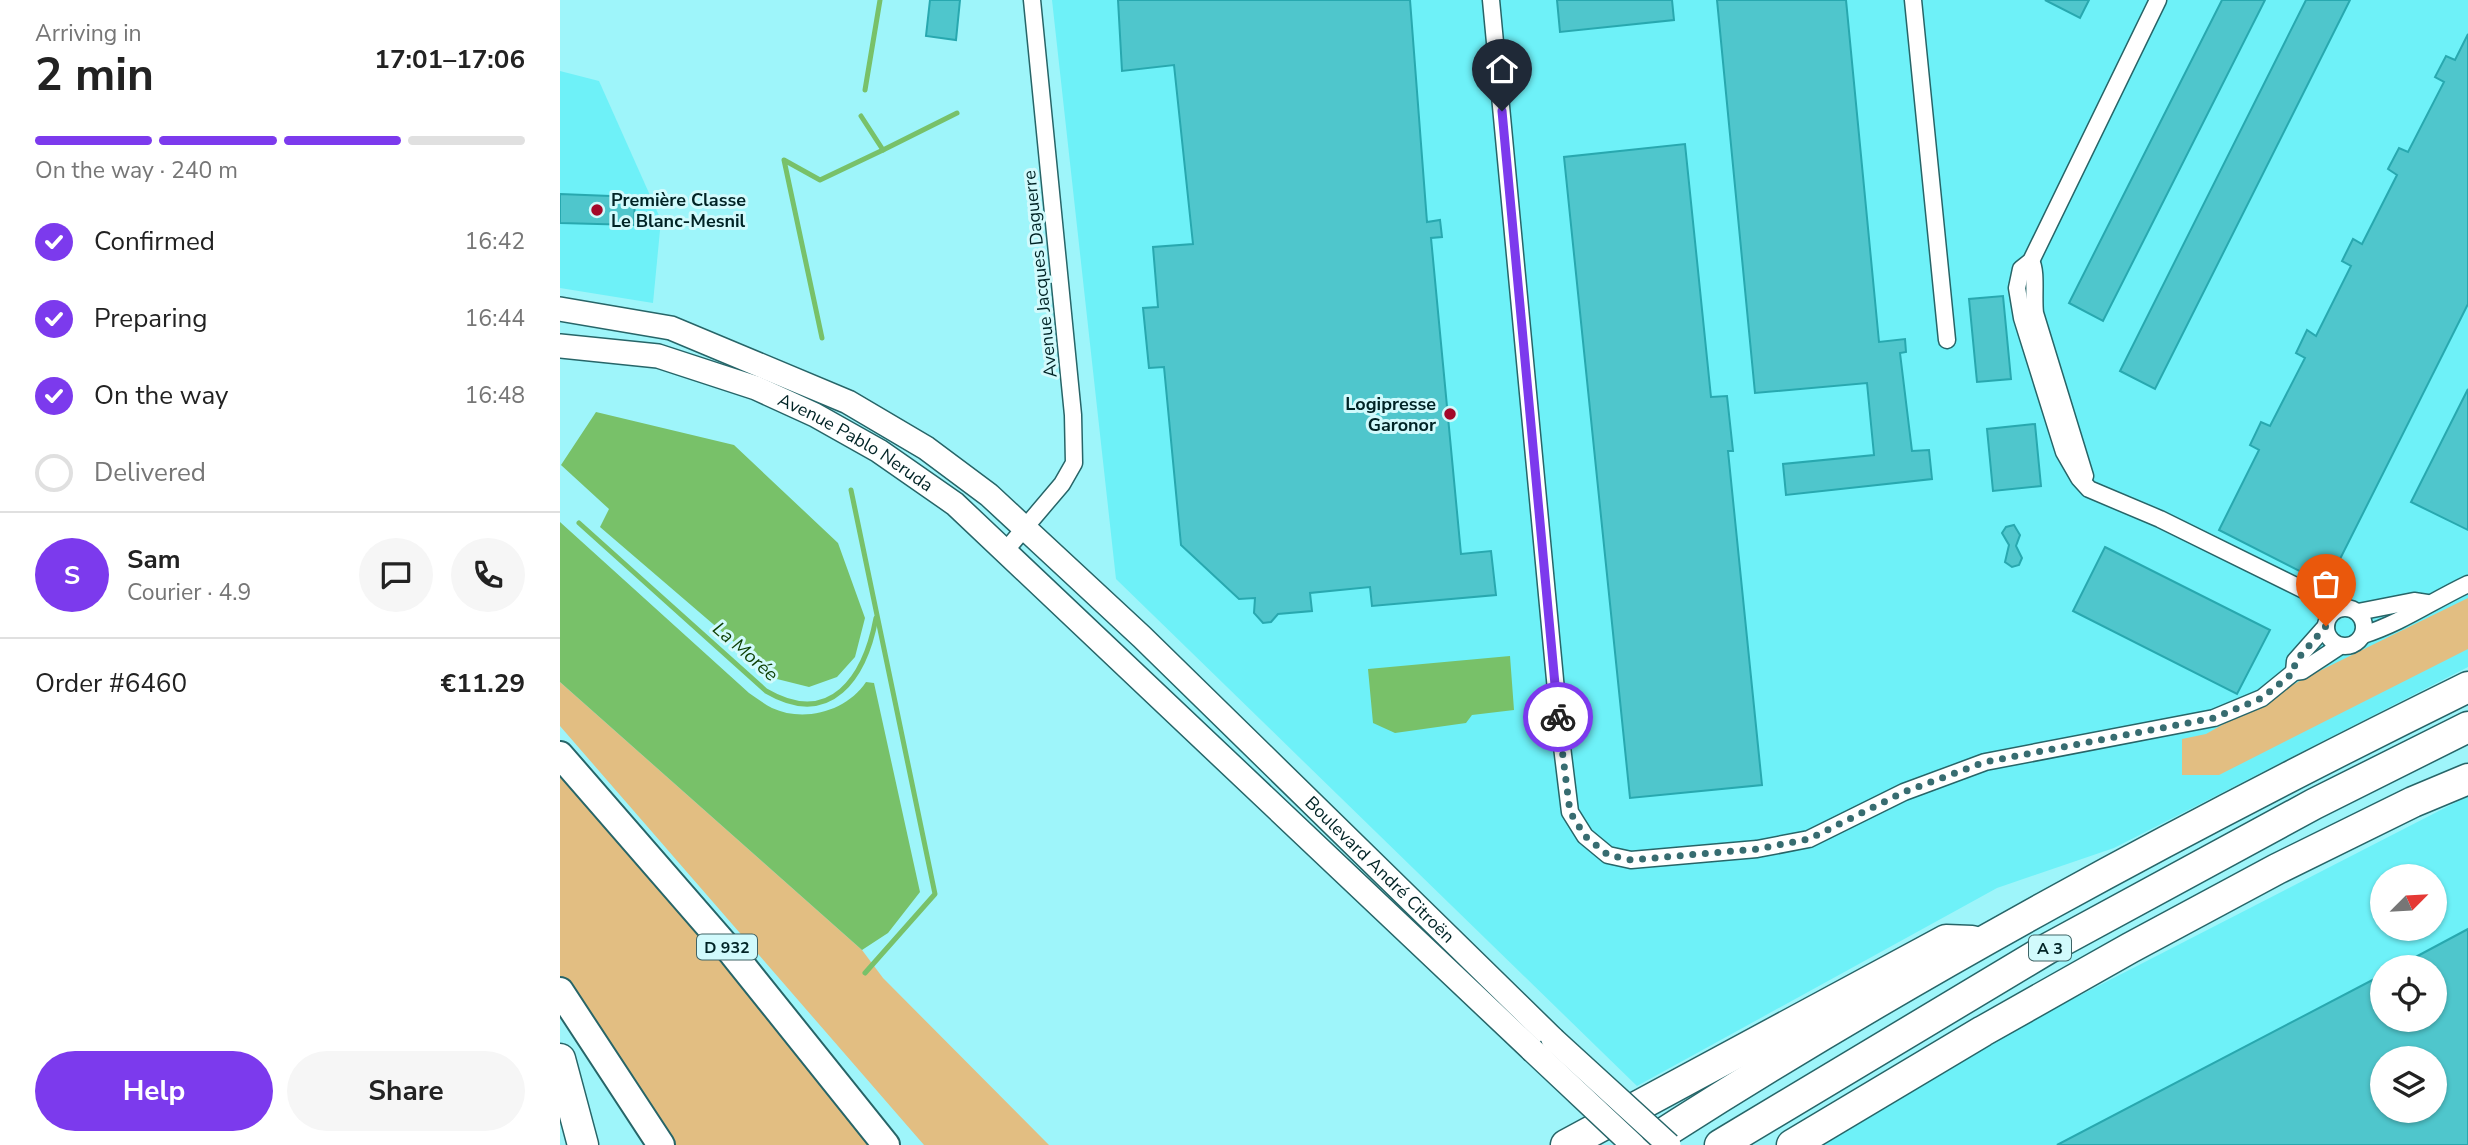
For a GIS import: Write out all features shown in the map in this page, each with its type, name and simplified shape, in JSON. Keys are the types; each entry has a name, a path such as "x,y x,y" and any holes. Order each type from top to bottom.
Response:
{"highway":[{"name":"A 3","path":"1645,1145 1983,941 2167,840 2468,687"},
{"name":"A 3","path":"1720,1145 2047,949 2315,804 2468,727"},
{"path":"2413,802 2441,777 2468,762"},
{"path":"1792,1145 1983,1031 2130,948 2413,802 2468,779"},
{"path":"1566,1145 1945,940 1983,941"},
{"path":"560,1059 583,1145"}],"main road":[{"name":"Avenue Pablo Neruda","path":"560,309 671,328 848,402 926,448 989,495 1093,592"},
{"name":"Avenue Pablo Neruda","path":"560,346 658,356 756,388 815,415 879,451 954,504 1099,637"},
{"name":"Boulevard André Citroën","path":"1093,592 1553,1039 1669,1145"},
{"name":"Boulevard André Citroën","path":"1099,637 1633,1145"},
{"name":"D 932","path":"560,755 733,954 886,1145"},
{"path":"560,991 660,1145"}],"street":[{"name":"Avenue Jacques Daguerre","path":"1006,550 1062,484 1074,463 1073,415 1032,0"},
{"path":"1491,0 1559,722 1570,812 1585,836 1608,855 1631,860 1757,849 1809,839 1904,792 1985,762 2214,718 2262,698 2294,672 2302,671 2340,646 2353,645 2363,635 2417,613 2427,603 2468,584"},
{"path":"1913,0 1947,340"},
{"path":"2158,0 2031,261 2036,269 2032,290 2035,313 2089,489 2160,519 2312,594 2328,620 2330,638 2340,646"},
{"path":"2294,672 2295,662 2328,620 2342,607 2358,612 2414,601 2427,603"},
{"path":"2358,612 2364,622 2363,635"}],"shaded area":[{"path":"1052,0 2468,0 2468,667 2114,848 1997,888 1637,1086 1116,579"},
{"path":"560,71 599,81 661,220 653,303 560,288"},
{"path":"2468,598 2468,649 2219,775 2182,775 2182,739 2206,734 2303,679"},
{"path":"560,682 862,950 883,978 1049,1145 924,1145 560,726"},
{"path":"560,770 824,1085 870,1145 669,1145 560,976"},
{"path":"2468,796 2468,1145 1815,1145 1987,1043"}],"water":[{"path":"596,412 734,445 838,543 865,618 855,657 837,677 809,687 777,679 600,527 609,509 561,465"},
{"path":"560,522 749,693 772,708 798,714 824,712 848,700 866,682 874,683 920,892 888,933 862,950 560,682"},
{"path":"1510,656 1514,710 1472,715 1466,723 1395,733 1373,723 1368,669"}],"building":[{"path":"930,0 960,0 956,40 926,36"},
{"path":"1118,0 1410,0 1427,222 1440,220 1442,237 1431,238 1461,554 1491,551 1496,595 1372,606 1370,587 1310,593 1312,611 1278,614 1271,622 1263,623 1254,613 1255,598 1239,599 1181,545 1164,367 1149,368 1143,308 1158,307 1153,247 1193,244 1174,65 1122,71"},
{"path":"1557,0 1672,0 1674,20 1560,32"},
{"path":"1717,0 1846,0 1879,342 1905,339 1906,352 1900,353 1912,451 1929,450 1932,479 1786,495 1783,464 1874,455 1867,383 1755,393"},
{"path":"2045,0 2089,0 2080,18"},
{"path":"2222,0 2265,0 2103,321 2069,303"},
{"path":"2306,0 2350,0 2155,389 2120,371"},
{"path":"2468,34 2468,304 2327,585 2219,530 2259,450 2250,445 2261,422 2270,426 2305,358 2296,353 2307,330 2316,336 2351,266 2342,261 2353,239 2362,244 2397,175 2388,169 2399,148 2408,152 2444,82 2435,77 2446,56 2455,60"},
{"path":"1685,144 1711,397 1727,396 1733,451 1728,451 1762,785 1630,798 1564,157"},
{"name":"Première Classe Le Blanc-Mesnil","path":"560,194 635,197 634,225 560,223"},
{"path":"2003,296 2011,379 1977,382 1969,299"},
{"path":"2468,389 2468,530 2411,502"},
{"path":"2035,424 2041,486 1993,491 1987,429"},
{"path":"2014,525 2020,535 2016,546 2022,558 2019,565 2012,567 2005,562 2009,545 2002,533 2006,527"},
{"path":"2105,547 2270,630 2237,694 2073,611"},
{"path":"2468,929 2468,1145 2057,1145 2370,981 2370,1032 2447,1032 2447,955 2419,955"}],"waterway":[{"name":"La Morée","path":"865,90 880,0"},
{"name":"La Morée","path":"883,150 957,113"},
{"name":"La Morée","path":"822,338 784,160 820,180 883,150 861,116"},
{"name":"La Morée","path":"851,490 935,894 865,973"},
{"name":"La Morée","path":"579,523 766,691 789,701 809,704 826,700 841,691 854,677 863,660 876,618"}],"way so far":[{"path":"1558,717 1570,812 1585,836 1608,855 1631,860 1757,849 1809,839 1904,792 1985,762 2214,718 2262,698 2294,672 2295,662 2326,626"}],"place":[{"name":"Première Classe Le Blanc-Mesnil","path":"597,210"},
{"name":"Logipresse Garonor","path":"1450,414"}],"route":[{"path":"1502,111 1558,717"}]}
